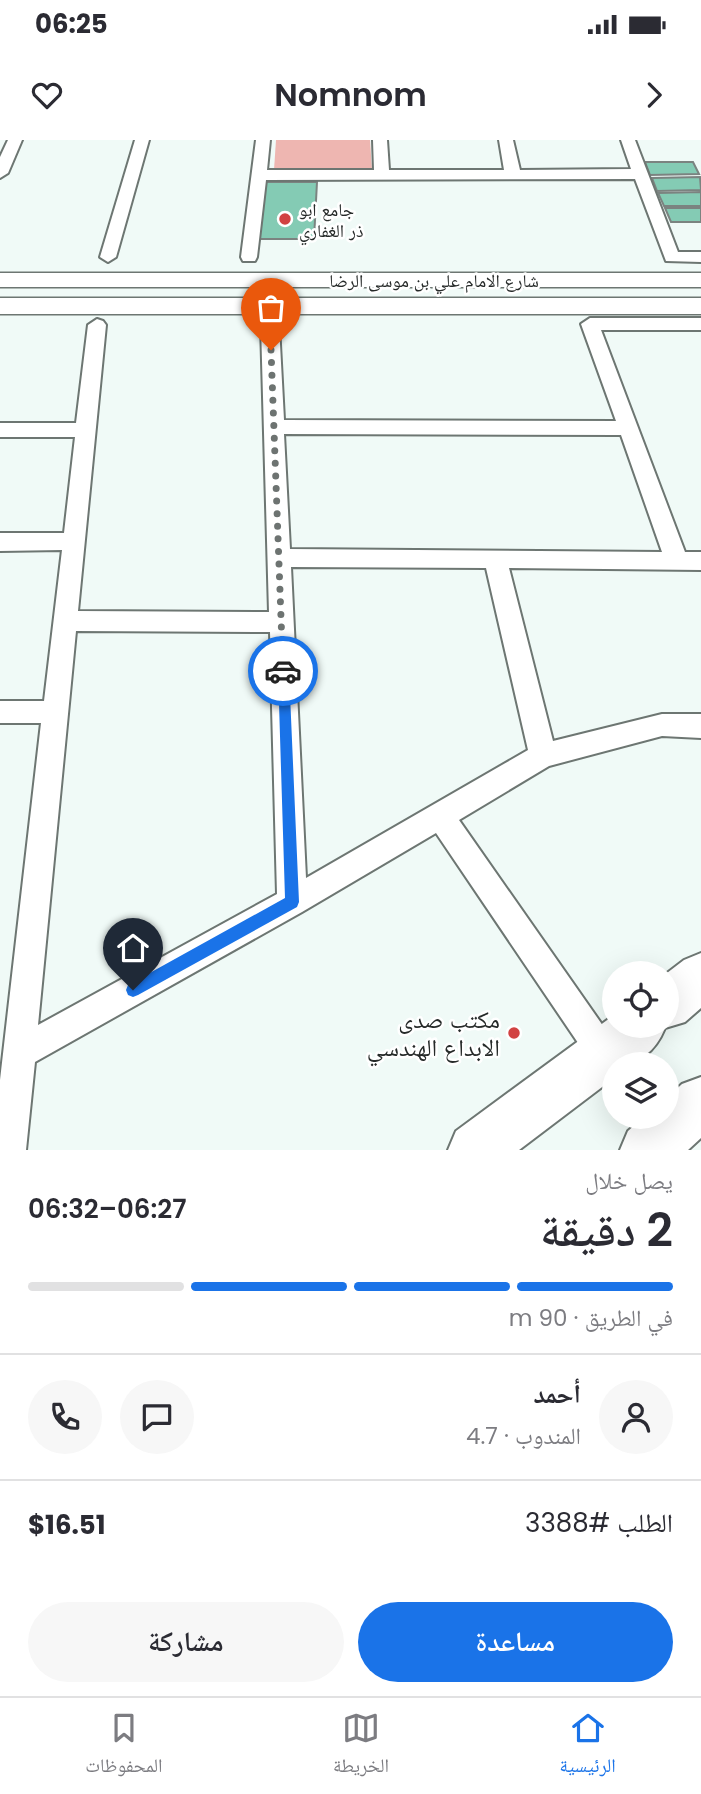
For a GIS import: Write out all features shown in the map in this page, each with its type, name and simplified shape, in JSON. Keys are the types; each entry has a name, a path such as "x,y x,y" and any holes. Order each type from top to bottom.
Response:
{"main road":[{"name":"شارع الامام علي بن موسى الرضا","path":"0,280 701,280"},
{"name":"شارع الامام علي بن موسى الرضا","path":"0,306 701,306"},
{"path":"679,994 701,977"},
{"path":"475,1150 622,1040"},
{"path":"647,1150 701,1103"}],"street":[{"path":"0,173 15,140"},
{"path":"108,257 142,140"},
{"path":"249,257 263,140"},
{"path":"380,140 382,175"},
{"path":"506,140 513,175"},
{"path":"628,140 672,257 701,257"},
{"path":"259,175 641,174"},
{"path":"677,561 590,324 701,324"},
{"path":"9,1150 97,325"},
{"path":"270,325 292,902"},
{"path":"274,427 629,428"},
{"path":"0,430 86,430"},
{"path":"0,542 74,541"},
{"path":"279,558 701,561"},
{"path":"495,560 543,756"},
{"path":"66,621 282,622"},
{"path":"0,712 56,712"},
{"path":"19,1053 292,902 543,756 662,725 701,726"},
{"path":"441,817 622,1040"}],"shaded area":[{"path":"276,140 370,140 372,170 274,170"}],"building":[{"path":"645,162 693,162 699,174 650,175"},
{"path":"700,177 701,190 657,191 652,178"},
{"path":"263,182 317,182 314,239 256,239"},
{"path":"701,192 701,206 664,206 658,193"},
{"path":"665,208 701,208 701,222 671,222"}],"way so far":[{"path":"271,350 283,671"}],"place":[{"name":"جامع ابو ذر الغفاري","path":"285,219"},
{"name":"مكتب صدى الابداع الهندسي","path":"514,1033"}],"route":[{"path":"133,990 292,902 283,671"}]}
